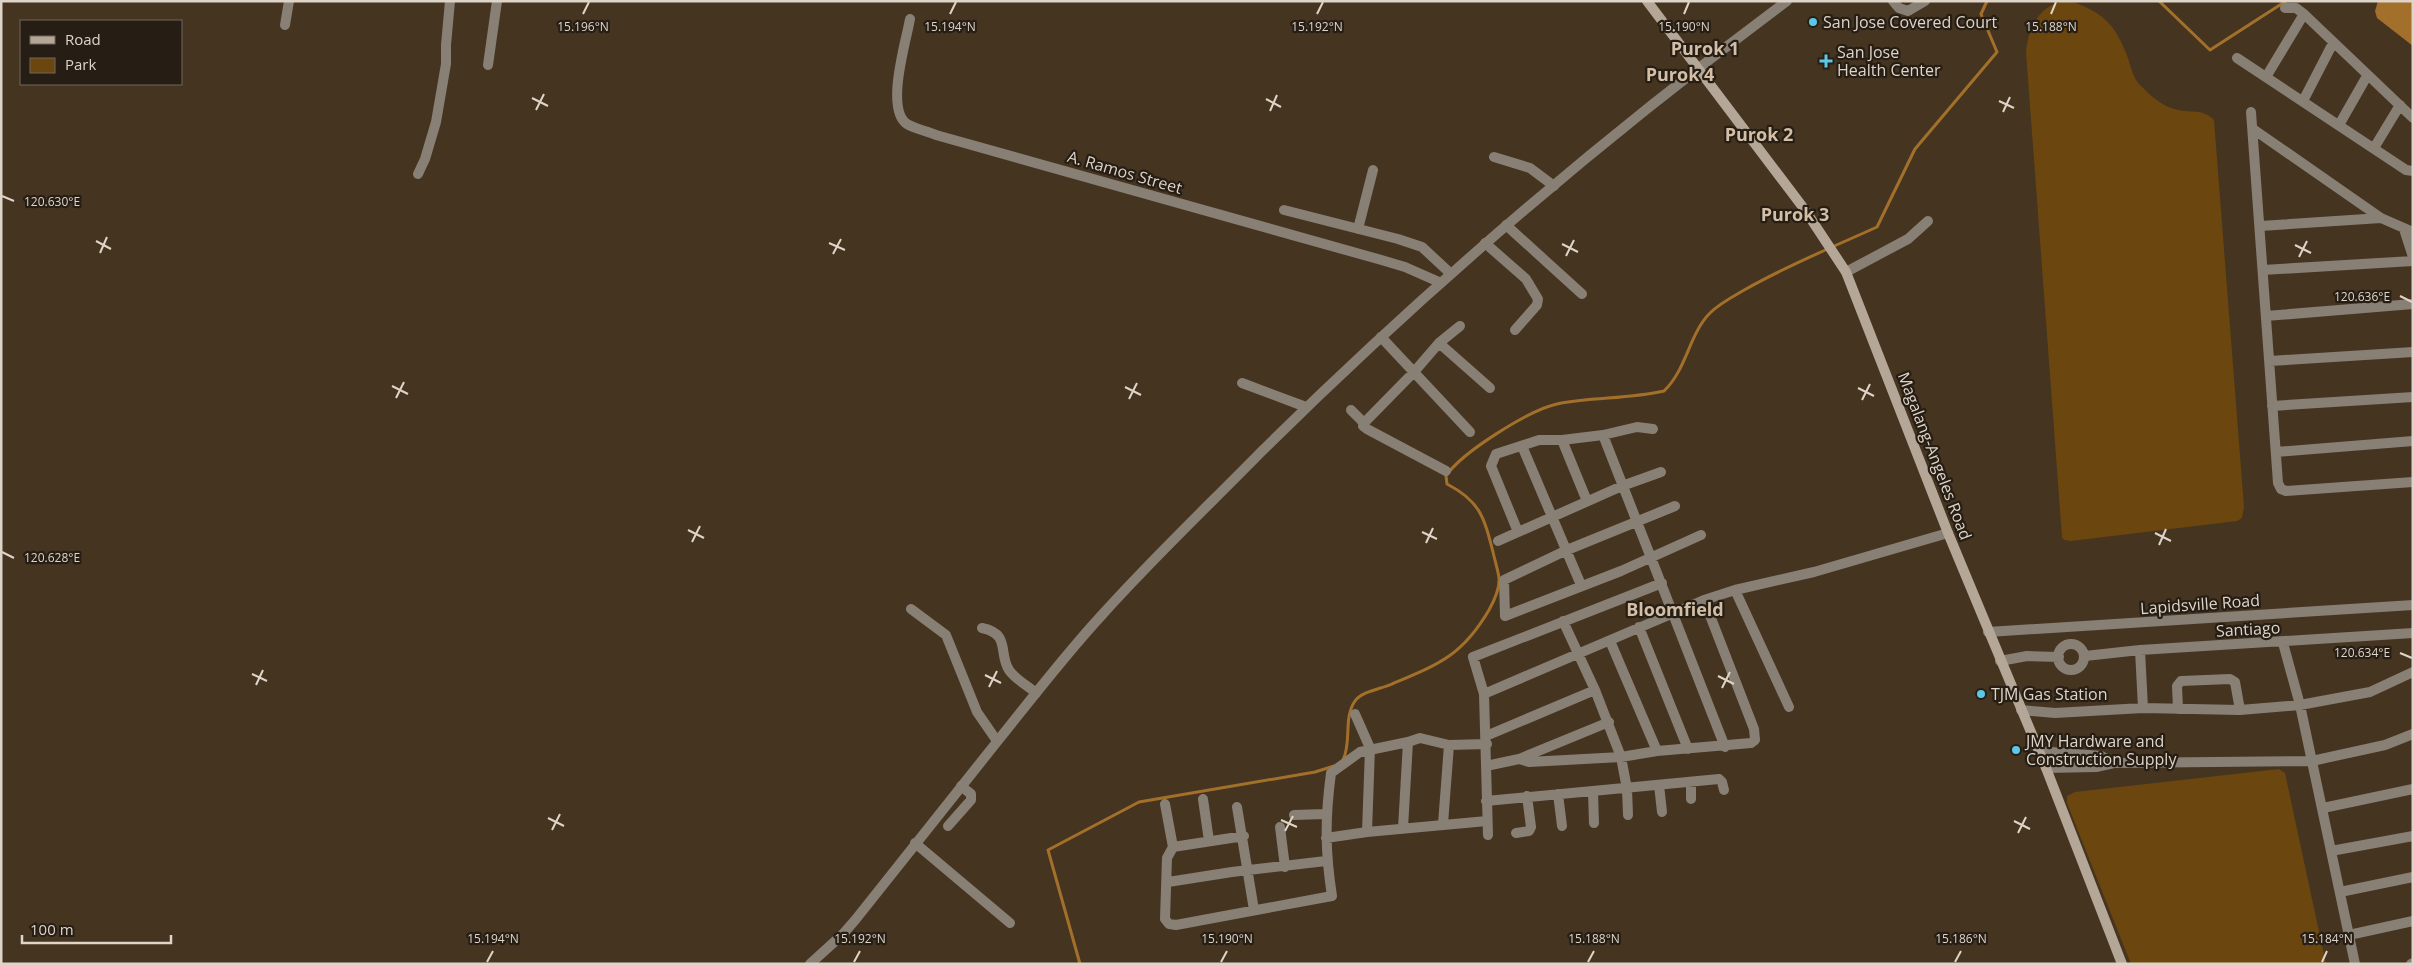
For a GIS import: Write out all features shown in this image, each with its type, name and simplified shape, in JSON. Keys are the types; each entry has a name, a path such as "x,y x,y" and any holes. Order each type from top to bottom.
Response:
{"main road":[{"name":"Magalang-Angeles Road","path":"1647,1 1835,253 1846,272 1948,533 2046,768 2122,964"}],"street":[{"path":"285,24 289,1"},
{"path":"418,174 425,159 436,122 446,64 450,1"},
{"path":"488,65 496,1"},
{"path":"810,964 843,934 1036,693 1100,617 1157,555 1306,407 1439,282 1506,225 1696,68 1787,1"},
{"path":"1893,1 1899,8 1908,11 1925,1"},
{"path":"2285,8 2296,8 2304,14 2413,118"},
{"path":"2266,77 2304,14"},
{"name":"A. Ramos Street","path":"910,19 896,97 898,111 906,123 936,135 1378,259 1404,267 1439,282"},
{"path":"2302,101 2333,43"},
{"path":"2238,58 2406,170 2413,171"},
{"path":"2339,124 2367,76"},
{"path":"2374,148 2400,105"},
{"path":"2251,112 2278,483 2281,489 2286,491 2413,482"},
{"path":"2253,129 2381,218 2408,231 2413,259 2263,270"},
{"path":"1494,157 1530,168 1554,186"},
{"path":"1358,229 1372,170"},
{"path":"1284,210 1422,247 1450,273"},
{"path":"2260,226 2381,218"},
{"path":"1846,272 1908,240 1928,221"},
{"path":"1506,225 1582,294"},
{"path":"1486,243 1526,279 1538,299 1537,305 1514,330"},
{"path":"2266,316 2413,304"},
{"path":"1364,422 1414,372 1439,343 1460,326"},
{"path":"1381,337 1470,432"},
{"path":"1439,343 1490,388"},
{"path":"2270,361 2413,352"},
{"path":"1242,382 1306,407"},
{"path":"2272,406 2413,397"},
{"path":"1351,410 1364,422 1363,426 1367,429 1446,471"},
{"path":"1518,532 1491,466 1496,454 1539,440 1562,440 1603,435 1637,427 1653,429"},
{"path":"1603,435 1622,486 1652,556 1672,614 1725,747"},
{"path":"1562,440 1587,501"},
{"path":"2276,452 2413,441"},
{"path":"1522,446 1581,586"},
{"path":"1498,541 1622,486 1661,472"},
{"path":"1675,506 1567,550 1504,580 1505,616 1621,571 1701,535"},
{"path":"1484,694 1704,600 1735,590 1814,572 1948,533"},
{"path":"1488,835 1484,694 1473,657 1662,583"},
{"path":"1735,590 1789,707"},
{"path":"1519,759 1529,762 1622,756 1751,743 1756,736 1704,600"},
{"name":"Lapidsville Road","path":"1988,632 2413,605"},
{"path":"911,609 946,635 977,712 997,742"},
{"path":"1563,621 1579,653 1622,756 1627,790 1628,815"},
{"path":"1639,627 1688,750"},
{"path":"982,628 996,633 1001,640 1011,672 1036,693"},
{"name":"Santiago","path":"2084,656 2140,650 2284,643 2413,633"},
{"path":"1610,641 1657,751"},
{"path":"2284,643 2323,808 2355,964"},
{"path":"2069,644 2078,645 2084,656 2082,665 2074,670 2065,668 2058,657 2062,649 2069,644"},
{"path":"2140,650 2143,708"},
{"path":"2000,661 2027,656 2058,657"},
{"path":"2022,710 2055,713 2143,708 2240,710 2300,705 2370,692 2413,672"},
{"path":"2178,709 2177,686 2181,681 2230,678 2235,682 2240,710"},
{"path":"1165,804 1173,847 1167,858 1168,882 1165,919 1169,924 1176,925 1332,896 1326,861 1325,814 1331,774 1360,752 1370,748 1408,742 1420,738 1448,745 1486,740 1595,690"},
{"path":"1355,714 1370,748 1366,832"},
{"path":"1486,766 1519,759 1609,722"},
{"path":"2046,768 2096,768 2114,763 2312,761 2377,747 2413,734"},
{"path":"1403,828 1408,742"},
{"path":"1443,824 1448,745"},
{"path":"2038,751 2101,756 2114,763"},
{"path":"2067,753 2070,759 2068,767"},
{"path":"1486,801 1527,796 1627,790 1719,779 1724,790"},
{"path":"1691,783 1691,799"},
{"path":"1659,785 1662,812"},
{"path":"948,826 971,800 971,794 961,786"},
{"path":"2323,808 2413,789"},
{"path":"1593,792 1594,823"},
{"path":"1558,794 1562,826"},
{"path":"1516,833 1530,831 1527,796"},
{"path":"1203,799 1209,841"},
{"path":"1238,808 1244,836 1254,910"},
{"path":"1294,815 1325,814"},
{"path":"1326,838 1403,828 1487,821"},
{"path":"1280,827 1285,867"},
{"path":"1173,847 1244,836"},
{"path":"2331,851 2413,836"},
{"path":"915,843 1010,923"},
{"path":"1168,882 1326,861"},
{"path":"2340,892 2413,877"},
{"path":"2349,935 2413,921"}],"green space":[{"path":"2070,1 2091,10 2107,21 2119,37 2136,79 2153,97 2173,109 2206,114 2214,120 2244,507 2242,518 2237,521 2071,541 2064,540 2062,537 2026,52 2033,24 2044,10 2060,2"},
{"path":"2279,769 2285,773 2326,964 2131,964 2067,803 2067,796 2075,792"}],"shaded area":[{"path":"2378,1 2413,1 2413,46 2377,18 2375,11"}],"waterway":[{"path":"1343,760 1347,746 1349,715 1355,701 1362,695 1388,686 1448,657 1479,626 1496,595 1499,586 1499,575 1483,520 1474,504 1458,490 1447,484 1446,476 1480,445 1514,423 1545,408 1570,402 1664,391 1678,372 1703,321 1718,306 1778,272 1877,227 1915,149 1997,52 1981,14 1987,1"},
{"path":"2159,1 2210,50 2286,1"},
{"path":"1080,964 1048,850 1139,802 1315,772 1334,766"}],"place":[{"name":"San Jose Covered Court","path":"1813,22"},
{"name":"San Jose Health Center","path":"1826,61"},
{"name":"TJM Gas Station","path":"1981,694"},
{"name":"JMY Hardware and Construction Supply","path":"2016,750"}],"district":[{"name":"Purok 1","path":"1705,48"},
{"name":"Purok 4","path":"1680,74"},
{"name":"Purok 2","path":"1759,134"},
{"name":"Purok 3","path":"1795,214"},
{"name":"Bloomfield","path":"1675,609"}]}
